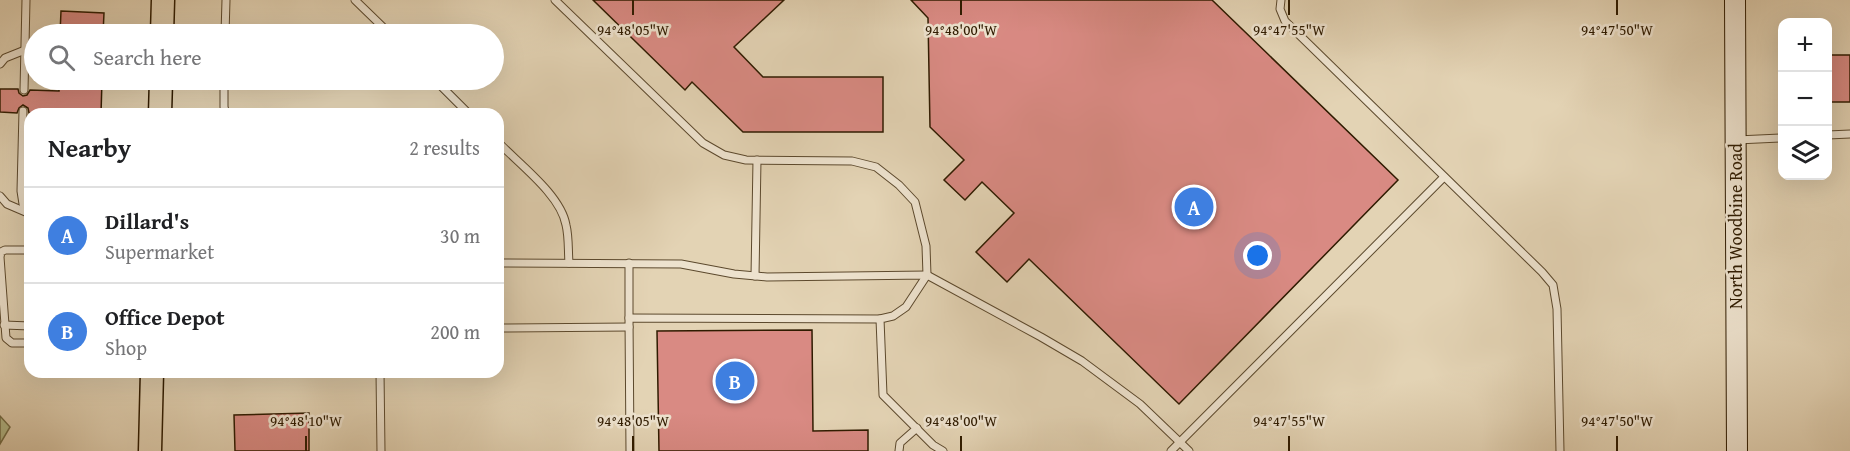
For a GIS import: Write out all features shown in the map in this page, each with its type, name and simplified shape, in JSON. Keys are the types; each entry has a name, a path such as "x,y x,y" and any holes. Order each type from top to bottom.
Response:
{"main road":[{"path":"162,24 163,0"},
{"name":"North Woodbine Road","path":"1735,0 1737,451"},
{"path":"160,108 161,90"},
{"path":"150,451 152,378"}],"lane":[{"path":"26,0 26,24"},
{"path":"225,0 225,24"},
{"path":"355,0 380,24"},
{"path":"555,0 703,143 724,156 746,160 852,161 876,167 899,184 915,202 926,246 927,275 906,307 893,316 880,319 629,318"},
{"path":"1281,0 1280,9 1285,21 1553,285 1557,309 1560,451"},
{"path":"0,64 5,58 24,50"},
{"path":"224,90 224,108"},
{"path":"445,90 463,108"},
{"path":"23,111 21,191 24,206"},
{"path":"1832,135 1850,134"},
{"path":"1735,140 1778,138"},
{"path":"504,148 550,195 562,211 567,226 569,263"},
{"path":"755,276 757,160"},
{"path":"1172,451 1444,177"},
{"path":"0,196 7,204 24,211"},
{"path":"24,250 1,252 6,338 12,343 24,343"},
{"path":"504,263 681,264 755,276 927,275 1082,361 1140,404 1189,451"},
{"path":"629,263 630,451"},
{"path":"880,319 883,395 933,445 943,451"},
{"path":"4,325 24,326"},
{"path":"504,328 629,327"},
{"path":"380,378 381,451"},
{"path":"899,451 900,443 917,428"}],"green space":[{"path":"0,416 10,427 0,444"}],"building":[{"path":"593,0 784,0 734,47 763,77 883,77 883,132 743,132 692,82 685,90"},
{"path":"911,0 1212,0 1398,180 1179,404 1029,259 1007,282 976,252 1014,213 982,182 965,200 944,180 964,160 930,127 928,18"},
{"path":"61,11 104,13 103,24 60,24"},
{"path":"1832,55 1850,55 1850,102 1832,102"},
{"path":"0,89 18,89 23,96 27,95 30,90 102,90 101,108 28,108 23,105 17,113 0,112"},
{"path":"812,330 813,431 868,430 868,451 659,451 657,331"},
{"path":"309,413 309,451 235,451 234,415"}],"place":[{"name":"Dillard's","path":"1194,207"},
{"name":"Office Depot","path":"735,381"}]}
